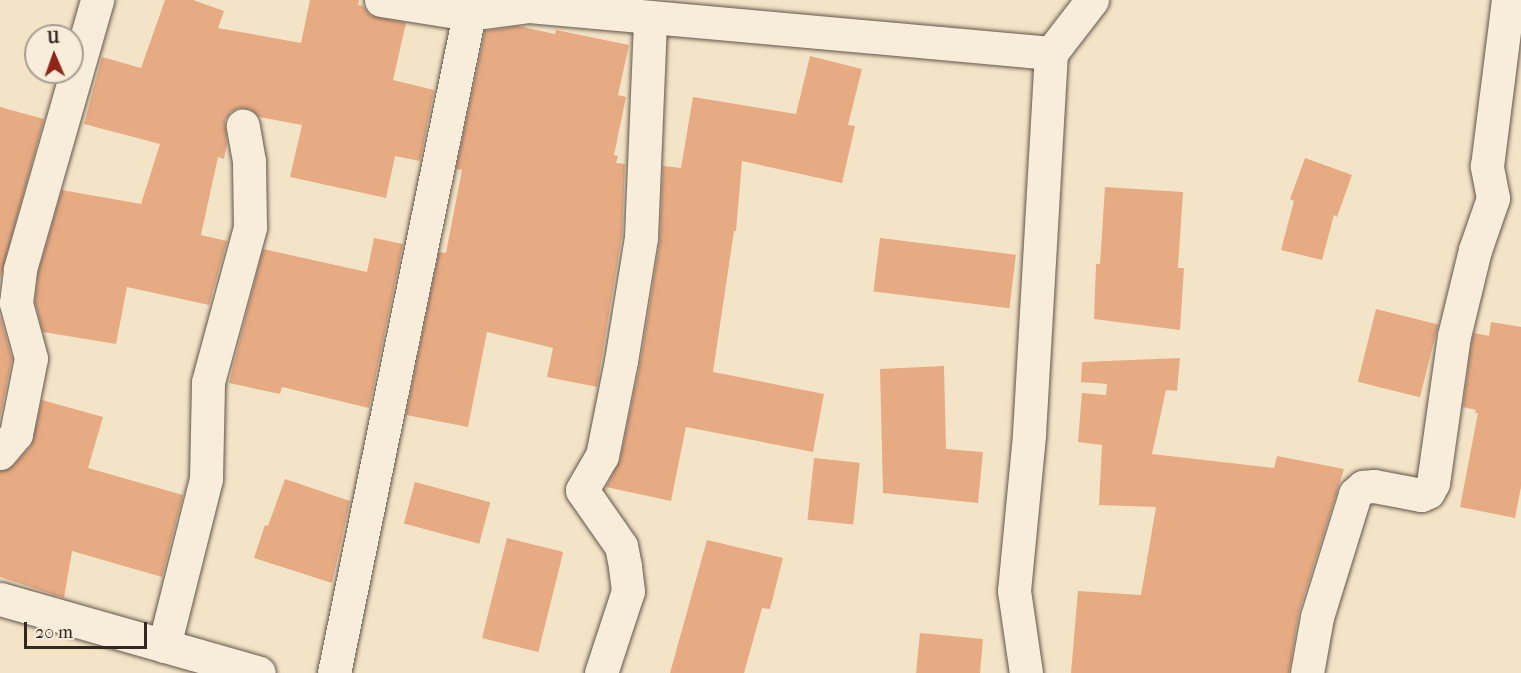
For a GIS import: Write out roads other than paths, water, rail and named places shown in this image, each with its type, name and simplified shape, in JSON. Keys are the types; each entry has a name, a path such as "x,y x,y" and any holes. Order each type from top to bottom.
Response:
{"street":[{"path":"0,453 16,434 31,358 15,303 20,269 97,0"},
{"path":"381,0 469,14 529,6 1051,52"},
{"path":"1026,673 1014,591 1029,434 1051,52 1092,0"},
{"path":"1307,673 1317,617 1355,494 1363,486 1374,486 1421,495 1428,492 1433,483 1454,336 1475,250 1493,198 1487,166 1508,0"},
{"path":"334,673 469,14"},
{"path":"601,673 628,591 621,546 582,490 602,456 621,361 641,237 650,18"},
{"path":"164,646 206,479 206,412 211,371 250,227 249,161 243,126"},
{"path":"0,599 259,673"}]}
